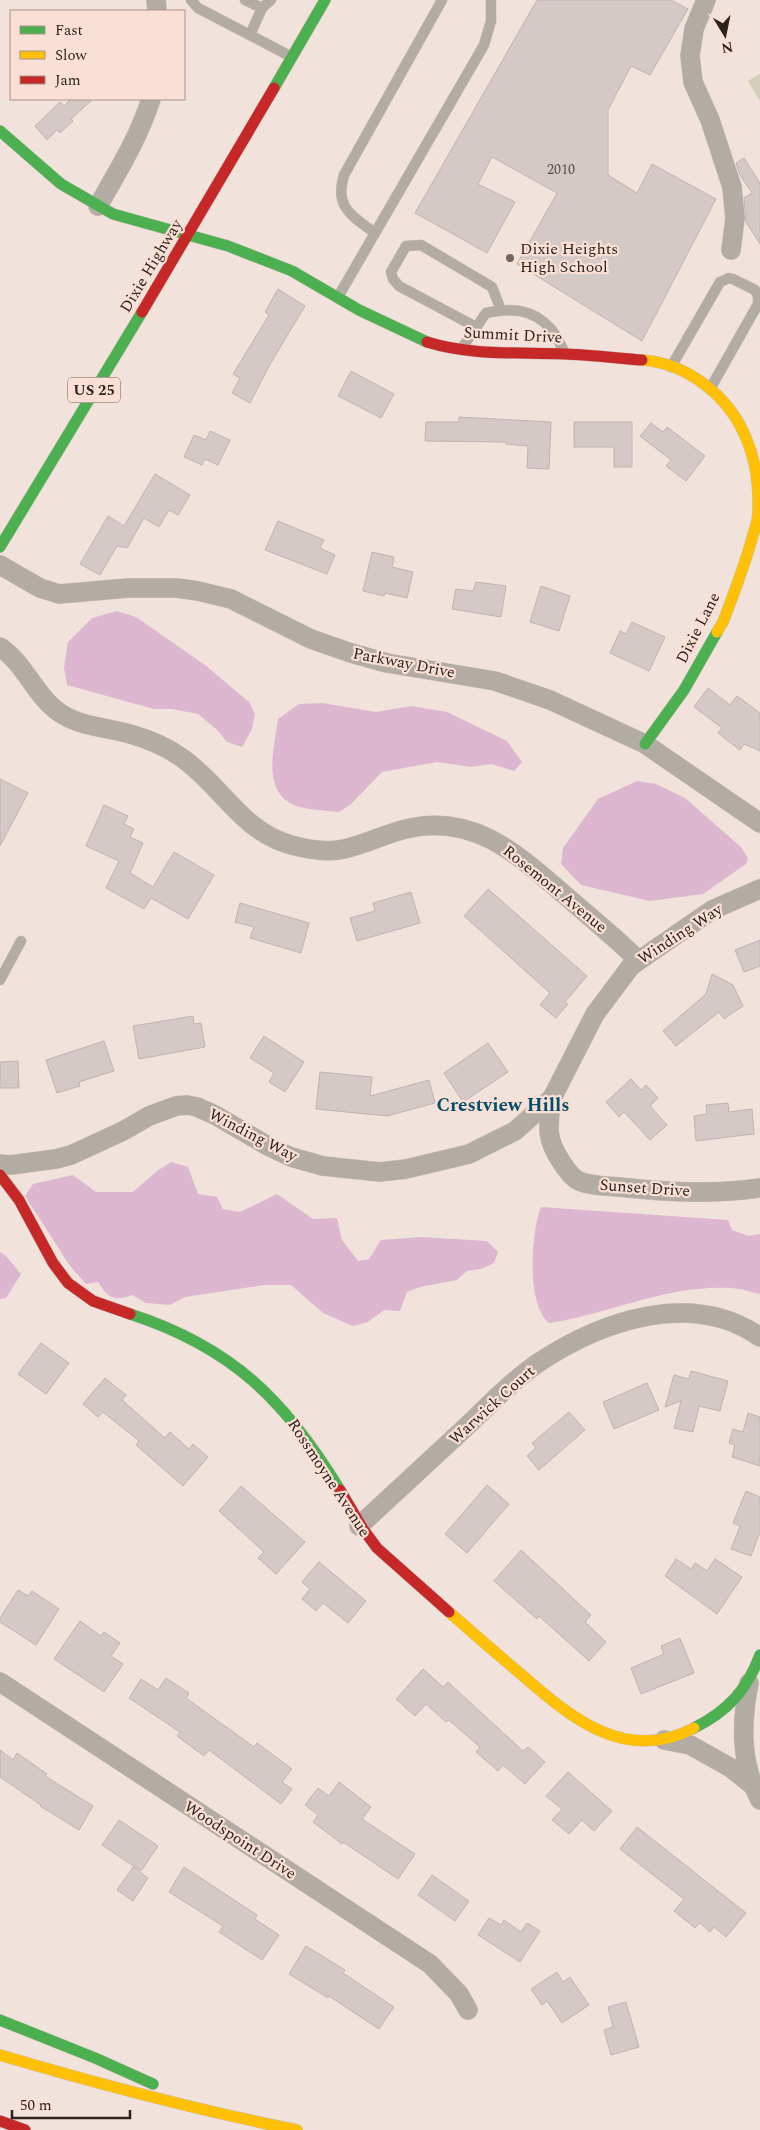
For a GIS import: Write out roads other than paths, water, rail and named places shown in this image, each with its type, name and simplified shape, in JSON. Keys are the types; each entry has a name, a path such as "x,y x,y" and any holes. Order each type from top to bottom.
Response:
{"main road":[{"name":"Dixie Highway","path":"0,545 189,234 325,0"},
{"name":"Summit Drive","path":"0,131 61,184 113,214 228,246 292,271 420,340 440,346 483,352 566,354 657,361 690,374 729,409 746,436 758,486 759,515"},
{"name":"Dixie Lane","path":"645,744 684,690 723,622 748,554 759,515"},
{"name":"Rossmoyne Avenue","path":"0,1175 24,1207 57,1269 78,1292 105,1306 147,1320 197,1342 254,1381 299,1426 335,1481 359,1526 386,1558 553,1702 575,1718 614,1737 636,1740 658,1739 697,1729 715,1718 750,1680"},
{"path":"750,1680 760,1655"},
{"path":"0,2020 95,2058 207,2109"},
{"path":"0,2054 99,2084 207,2109 237,2118 297,2130"},
{"path":"0,2121 25,2130"}],"street":[{"path":"706,0 694,29 690,56 693,82 710,120 732,187 735,218 731,250"},
{"path":"98,206 124,161 151,100"},
{"name":"Parkway Drive","path":"0,565 40,588 59,594 128,588 177,588 198,591 231,600 312,639 351,653 387,663 495,681 550,700 645,744 760,822"},
{"name":"Rosemont Avenue","path":"0,647 12,655 40,695 64,715 78,722 148,740 183,758 215,787 241,817 268,836 306,848 328,850 344,849 411,828 430,826 463,829 482,834 516,854 621,943 638,960"},
{"name":"Winding Way","path":"0,1164 47,1160 72,1155 123,1131 149,1116 176,1106 197,1107 291,1157 323,1166 359,1171 406,1169 442,1162 469,1154 515,1131 552,1098 595,1014 631,966 712,910 760,889"},
{"path":"550,1143 549,1125 552,1098"},
{"path":"515,1131 536,1133 550,1143"},
{"name":"Sunset Drive","path":"550,1143 569,1173 578,1180 594,1184 654,1191 711,1192 760,1188"},
{"name":"Warwick Court","path":"359,1526 508,1387 537,1364 578,1340 614,1325 655,1315 688,1313 729,1320 746,1328 760,1338"},
{"name":"Rossmoyne Avenue","path":"750,1680 742,1732 745,1757 756,1792"},
{"name":"Woodspoint Drive","path":"0,1682 430,1964 460,1994 468,2010"},
{"name":"Rossmoyne Avenue","path":"658,1739 690,1745 731,1768 756,1792"}],"lane":[{"path":"192,0 198,8 292,57"},
{"path":"245,0 262,8"},
{"path":"250,35 262,8 271,0"},
{"path":"375,233 350,215 344,207 339,189 344,175 442,0"},
{"path":"338,297 484,45 491,21 491,0"},
{"path":"476,327 399,286 393,279 391,272 406,246 421,245 492,287 501,310"},
{"path":"671,366 720,282 729,278 734,279 755,290 758,296 758,304 710,390"},
{"path":"461,349 486,312 501,310 526,311 551,328 566,354"},
{"path":"0,980 21,941"}],"place":[{"name":"Dixie Heights High School","path":"510,258"}],"district":[{"name":"Crestview Hills","path":"503,1105"}]}
